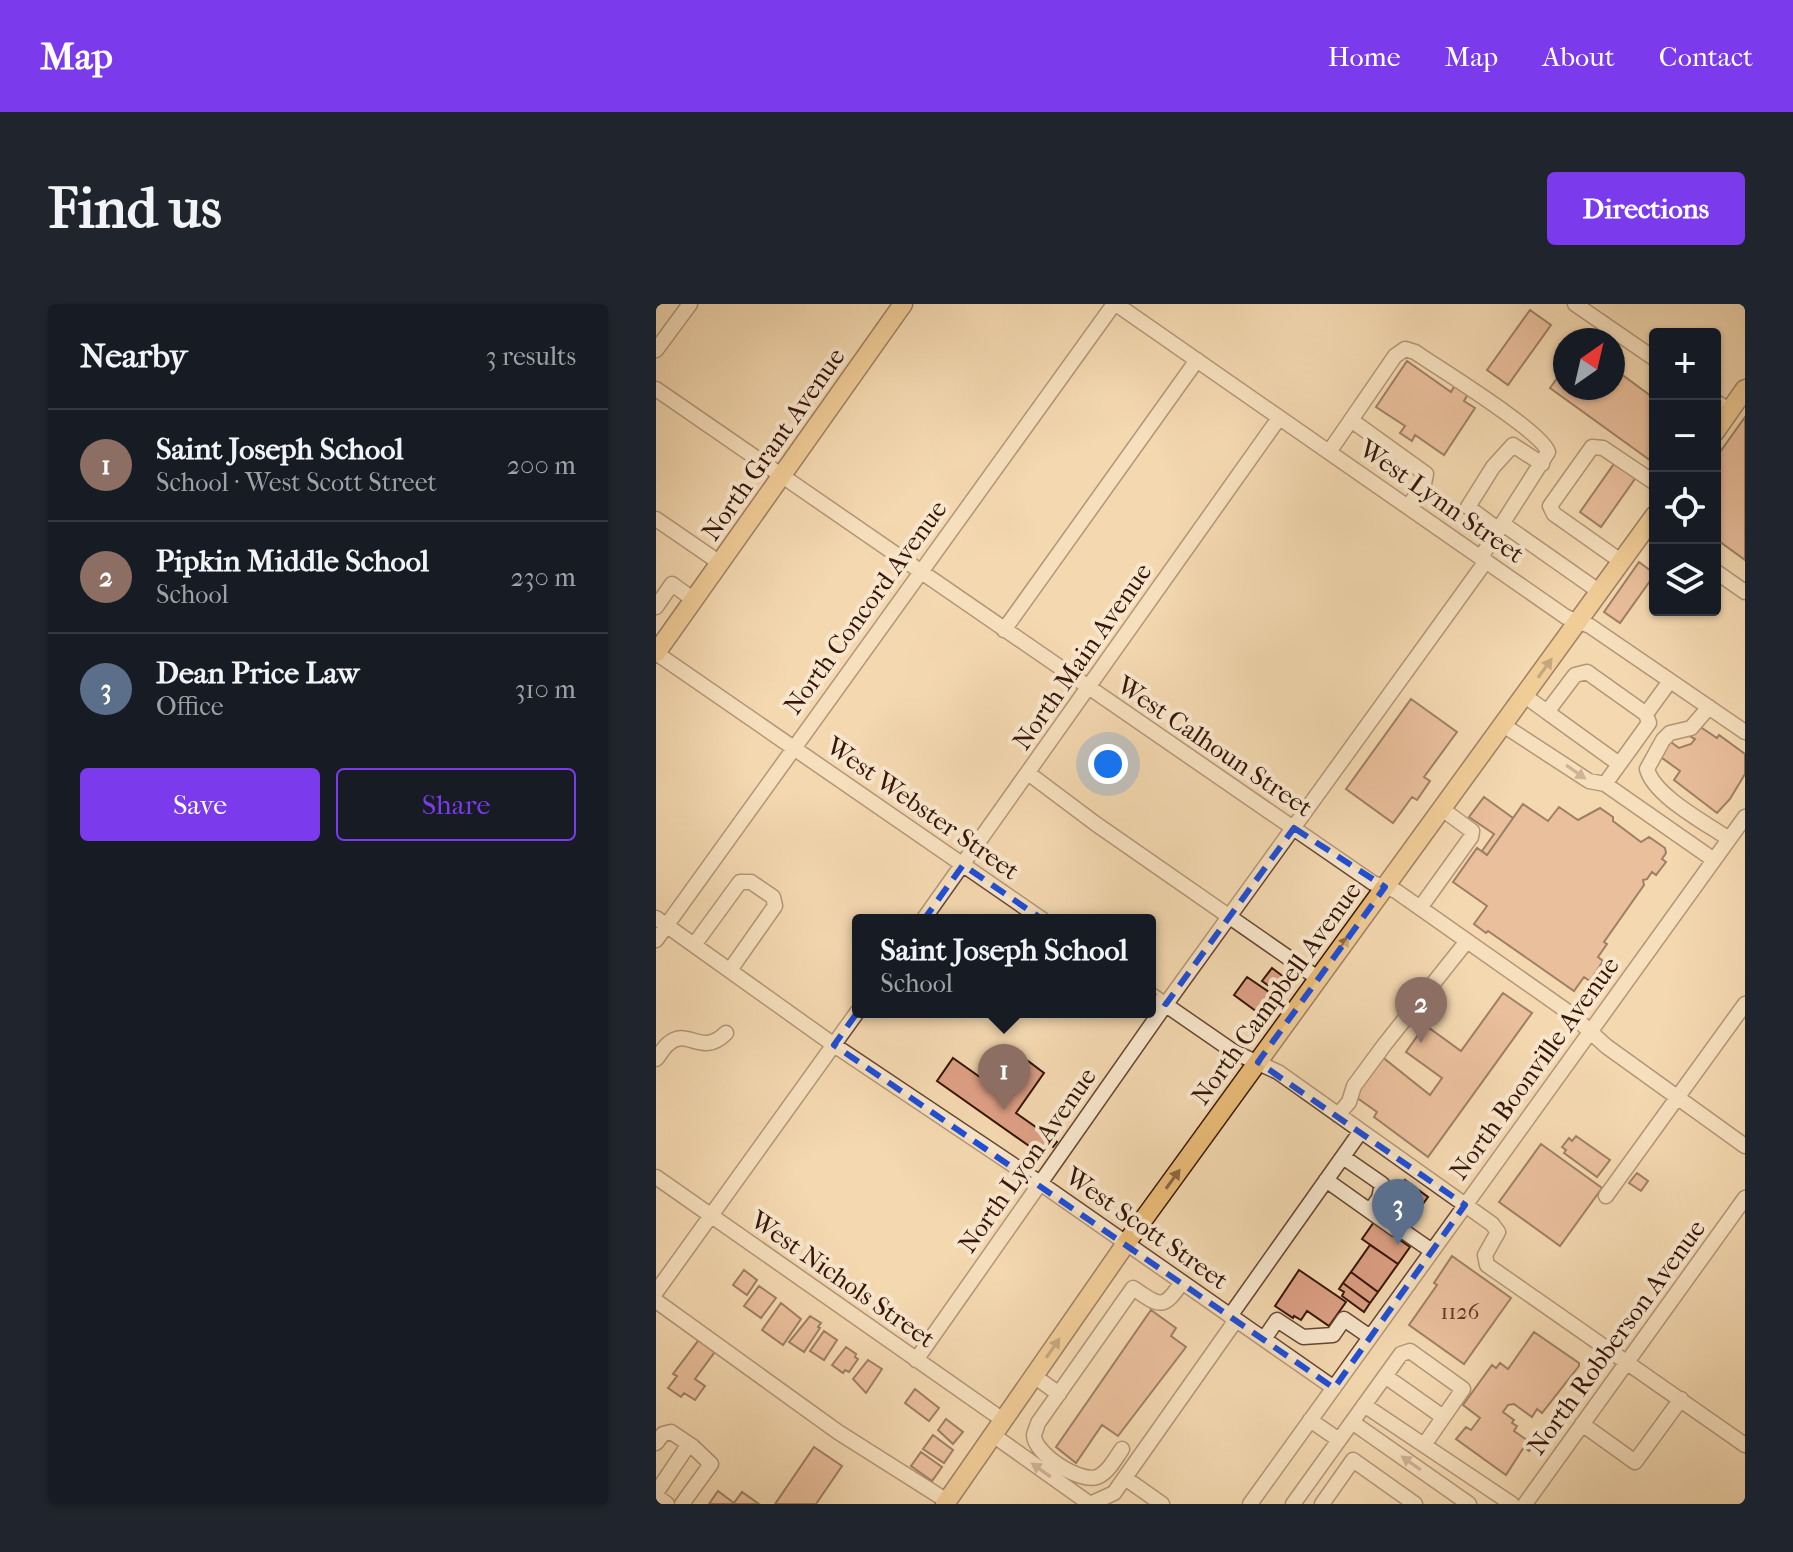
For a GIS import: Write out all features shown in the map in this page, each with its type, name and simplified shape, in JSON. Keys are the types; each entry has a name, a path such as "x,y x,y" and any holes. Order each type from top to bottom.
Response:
{"main road":[{"name":"North Grant Avenue","path":"656,653 903,304"},
{"path":"1722,406 1745,389"},
{"name":"North Campbell Avenue","path":"946,1502 1127,1242 1649,527"}],"street":[{"path":"656,350 690,304"},
{"name":"West Lynn Street","path":"1115,304 1566,617 1590,626 1745,732"},
{"name":"North Concord Avenue","path":"656,940 661,922 793,747 1115,304"},
{"path":"1575,304 1649,355"},
{"path":"1329,452 1395,356 1405,349 1515,420 1542,442 1548,452 1539,469"},
{"path":"1004,630 1197,360"},
{"name":"West Calhoun Street","path":"656,389 1373,883 1396,891 1571,1014 1745,1146"},
{"name":"North Main Avenue","path":"927,914 1279,418"},
{"path":"1351,420 1426,474 1424,484 1408,507"},
{"path":"1559,491 1513,445 1480,485 1468,507 1600,592"},
{"path":"1622,562 1551,511 1550,506 1588,450 1597,446 1649,479"},
{"name":"North Lyon Avenue","path":"916,1360 1484,559 1539,469"},
{"path":"656,519 720,563"},
{"path":"1721,575 1745,592"},
{"path":"656,607 672,584 694,600"},
{"name":"West Webster Street","path":"656,653 1034,914"},
{"path":"1547,712 1575,675 1587,672 1646,714 1649,723 1605,784"},
{"path":"1646,714 1670,681"},
{"path":"1525,696 1619,764"},
{"path":"1709,707 1691,728 1670,733 1647,769 1650,779 1664,793 1729,839"},
{"path":"1503,725 1589,781 1605,784 1714,860"},
{"path":"1028,773 1319,979"},
{"path":"1420,908 1471,837 1472,831 1442,809"},
{"name":"North Boonville Avenue","path":"1250,1504 1745,817"},
{"path":"694,945 740,882 751,882 773,897 775,906 730,970"},
{"name":"West Scott Street","path":"661,922 834,1045 1127,1242 1334,1388"},
{"path":"1338,1115 1349,1102 1354,1086 1467,941"},
{"path":"1156,998 1234,1052 1278,1072 1465,1205 1498,1232 1485,1255 1487,1265 1745,1445"},
{"path":"1606,1196 1745,1004"},
{"path":"656,1292 853,1018"},
{"path":"656,1059 668,1043 679,1038 709,1045 716,1043 726,1033"},
{"path":"1090,1504 1114,1493 1125,1478 1361,1131"},
{"path":"1343,1157 1382,1184 1379,1198 1370,1211"},
{"name":"West Nichols Street","path":"656,1177 916,1360 1090,1504"},
{"path":"1326,1180 1432,1251"},
{"name":"North Robberson Avenue","path":"1525,1504 1745,1198"},
{"path":"1122,1449 1101,1476 1088,1479 1077,1476 1044,1454 1034,1434 1038,1423 1133,1288 1162,1304 1169,1302 1182,1282"},
{"path":"656,1301 838,1432 946,1502"},
{"path":"1264,1339 1277,1320 1303,1337 1333,1335 1344,1319 1370,1337"},
{"path":"1293,1504 1401,1354 1410,1351 1463,1389 1424,1445"},
{"path":"1034,1376 1059,1394"},
{"path":"1385,1376 1443,1417"},
{"path":"1582,1424 1635,1462 1681,1399"},
{"path":"1364,1405 1424,1445 1492,1499 1512,1504"},
{"path":"1310,1420 1353,1460 1415,1504"},
{"path":"1352,1422 1469,1504"},
{"path":"659,1439 671,1432 711,1464 682,1504"},
{"path":"667,1504 656,1495 689,1444"},
{"path":"1322,1504 1353,1460"},
{"path":"1125,1478 1162,1504"}],"highlighted area":[{"path":"1294,828 1385,887 1258,1062 1465,1205 1334,1388 834,1045 963,865 1166,1004"}],"building":[{"path":"1530,310 1551,325 1508,385 1487,370"},
{"path":"1407,361 1451,392 1455,385 1468,394 1464,401 1475,408 1444,455 1415,435 1412,441 1400,433 1405,426 1376,407"},
{"path":"1625,377 1649,395 1649,460 1567,400 1625,400"},
{"path":"1745,417 1745,560 1721,543 1721,451"},
{"path":"1616,461 1637,476 1601,527 1580,512"},
{"path":"1639,562 1649,570 1649,582 1620,623 1604,612"},
{"path":"1411,699 1457,732 1424,777 1430,781 1417,800 1412,797 1393,823 1346,789"},
{"path":"1699,726 1717,738 1719,735 1745,754 1745,774 1717,813 1674,780 1680,771 1658,755 1668,740 1679,748 1691,744 1695,739 1691,737"},
{"path":"1484,797 1513,818 1487,855 1482,851 1494,834 1469,817"},
{"path":"1523,804 1548,821 1559,807 1578,820 1600,808 1641,842 1649,837 1665,848 1662,859 1666,862 1656,875 1652,872 1643,880 1644,885 1604,942 1607,944 1598,957 1603,961 1590,981 1584,977 1574,991 1474,924 1487,906 1453,882 1477,848 1487,855"},
{"path":"1272,968 1289,981 1280,994 1262,981"},
{"path":"1247,977 1278,998 1264,1017 1234,995"},
{"path":"1503,993 1532,1013 1428,1157 1374,1117 1377,1112 1353,1095 1381,1056 1430,1095 1442,1078 1406,1052 1425,1025 1461,1051"},
{"path":"953,1058 1004,1094 1028,1061 1044,1073 1016,1113 1057,1142 1053,1147 1050,1145 1045,1152 1042,1150 1039,1153 937,1081"},
{"path":"1576,1136 1610,1160 1597,1177 1564,1153 1566,1150 1562,1147 1569,1138 1572,1141"},
{"path":"1541,1144 1602,1188 1560,1246 1499,1202"},
{"path":"1637,1173 1648,1181 1641,1191 1629,1183"},
{"path":"1405,1180 1428,1197 1408,1224 1385,1207"},
{"path":"1374,1222 1410,1247 1398,1264 1362,1239"},
{"path":"1370,1245 1398,1264 1378,1292 1351,1272"},
{"path":"1452,1256 1511,1298 1464,1364 1409,1325 1437,1285 1434,1283"},
{"path":"744,1270 757,1280 747,1295 733,1285"},
{"path":"1299,1270 1346,1302 1329,1326 1307,1311 1301,1320 1275,1306"},
{"path":"1351,1272 1378,1292 1370,1303 1343,1283"},
{"path":"1343,1283 1370,1303 1364,1312 1342,1296 1344,1292 1339,1289"},
{"path":"759,1286 776,1298 761,1318 744,1306"},
{"path":"781,1303 801,1319 783,1345 762,1330"},
{"path":"1151,1310 1176,1328 1171,1336 1186,1347 1118,1436 1102,1425 1076,1463 1056,1447"},
{"path":"810,1316 821,1323 804,1352 789,1342"},
{"path":"824,1331 837,1340 824,1360 810,1351"},
{"path":"1534,1332 1579,1366 1542,1413 1537,1409 1532,1417 1514,1404 1508,1405 1503,1412 1514,1420 1512,1423 1517,1426 1514,1431 1534,1445 1529,1451 1524,1447 1506,1475 1456,1439 1466,1427 1471,1430 1480,1418 1463,1405 1492,1365 1496,1368 1500,1363 1508,1369"},
{"path":"701,1337 717,1349 695,1379 705,1386 695,1400 684,1393 681,1397 668,1388 677,1376 673,1374"},
{"path":"846,1347 858,1359 849,1372 845,1370 843,1373 832,1365"},
{"path":"868,1360 882,1369 866,1393 853,1379"},
{"path":"915,1389 939,1408 929,1421 905,1403"},
{"path":"946,1419 963,1432 953,1444 938,1430"},
{"path":"933,1435 953,1450 944,1463 923,1449"},
{"path":"814,1447 842,1466 816,1504 775,1504"},
{"path":"921,1452 942,1467 932,1481 911,1466"},
{"path":"718,1491 734,1503 742,1492 759,1504 709,1504"}],"place":[{"name":"Pipkin Middle School","path":"1421,1043"},
{"name":"Saint Joseph School","path":"1004,1110"},
{"name":"Dean Price Law","path":"1398,1245"}]}
